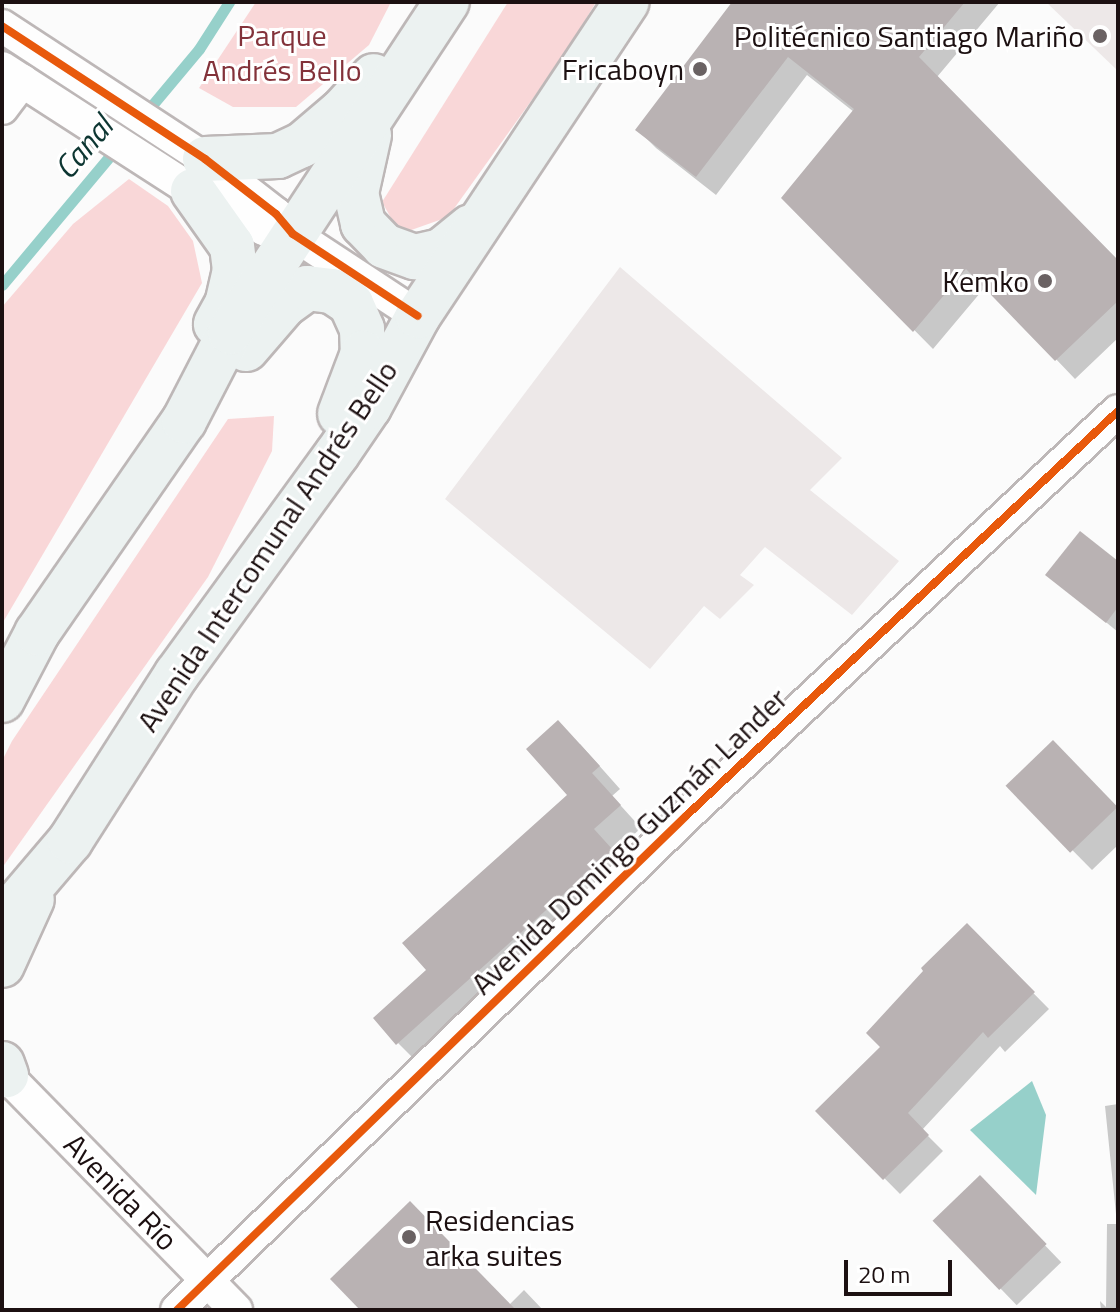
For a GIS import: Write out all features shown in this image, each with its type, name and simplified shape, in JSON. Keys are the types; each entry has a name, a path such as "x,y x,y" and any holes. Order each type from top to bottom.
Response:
{"main road":[{"path":"184,421 230,332 447,2"},
{"name":"Avenida Intercomunal Andrés Bello","path":"2,921 70,841 177,674 369,407 418,316 627,2"},
{"path":"184,421 184,389 227,304 235,270 232,246 190,163 278,156 302,145 342,111 396,51 420,43"},
{"path":"376,109 356,193 363,224 384,246 415,257 441,251 489,212"},
{"path":"2,700 37,633 184,421 284,305 307,288 332,291 351,304 362,329 363,353 339,418 295,510"},
{"path":"2,965 30,909 36,883"}],"street":[{"path":"2,26 76,75 190,163 264,229 293,234 418,316"},
{"path":"2,108 12,75 153,168 190,163"},
{"name":"Avenida Domingo Guzmán Lander","path":"177,1310 686,816 1118,411"},
{"name":"Avenida Río","path":"3,1071 236,1310"}],"shaded area":[{"name":"Politécnico Santiago Mariño","path":"1046,2 1118,2 1118,71"},
{"path":"620,267 842,458 810,490 899,561 852,615 765,547 740,575 754,585 720,619 704,606 650,669 445,499"}],"green space":[{"name":"Parque Andrés Bello","path":"256,2 391,2 369,45 296,107 233,107 199,88"},
{"path":"508,2 596,2 569,48 448,217 400,234 382,202"},
{"path":"129,179 168,206 193,241 202,283 2,624 2,307 73,224"},
{"path":"274,416 272,451 208,577 2,868 2,761 12,741 228,419"}],"water":[{"path":"1032,1081 1046,1115 1036,1195 970,1130"}],"building":[{"path":"732,2 965,2 919,57 1118,260 1118,301 1055,361 966,269 913,332 781,198 854,109 788,57 696,177 635,130"},
{"path":"1080,531 1118,561 1118,607 1106,623 1045,575"},
{"path":"558,720 600,766 592,773 621,805 594,829 613,850 396,1045 373,1018 426,970 402,943 567,795 526,749"},
{"path":"1053,740 1118,807 1070,853 1006,786"},
{"path":"967,923 1035,992 988,1038 983,1032 908,1113 929,1135 883,1180 815,1111 880,1047 866,1033 923,971 921,968"},
{"path":"980,1175 1047,1244 999,1290 933,1221"},
{"name":"Residencias arka suites","path":"410,1201 516,1310 360,1310 330,1279"}],"waterway":[{"name":"Canal","path":"143,116 199,49 229,2"},
{"name":"Canal","path":"2,285 119,145"}],"cycle path":[{"path":"2,26 205,159 276,214 293,234 418,316"},
{"path":"177,1310 686,816 1118,411"}],"place":[{"name":"Politécnico Santiago Mariño","path":"1100,36"},
{"name":"Fricaboyn","path":"700,69"},
{"name":"Kemko","path":"1045,281"},
{"name":"Residencias arka suites","path":"409,1237"}]}
